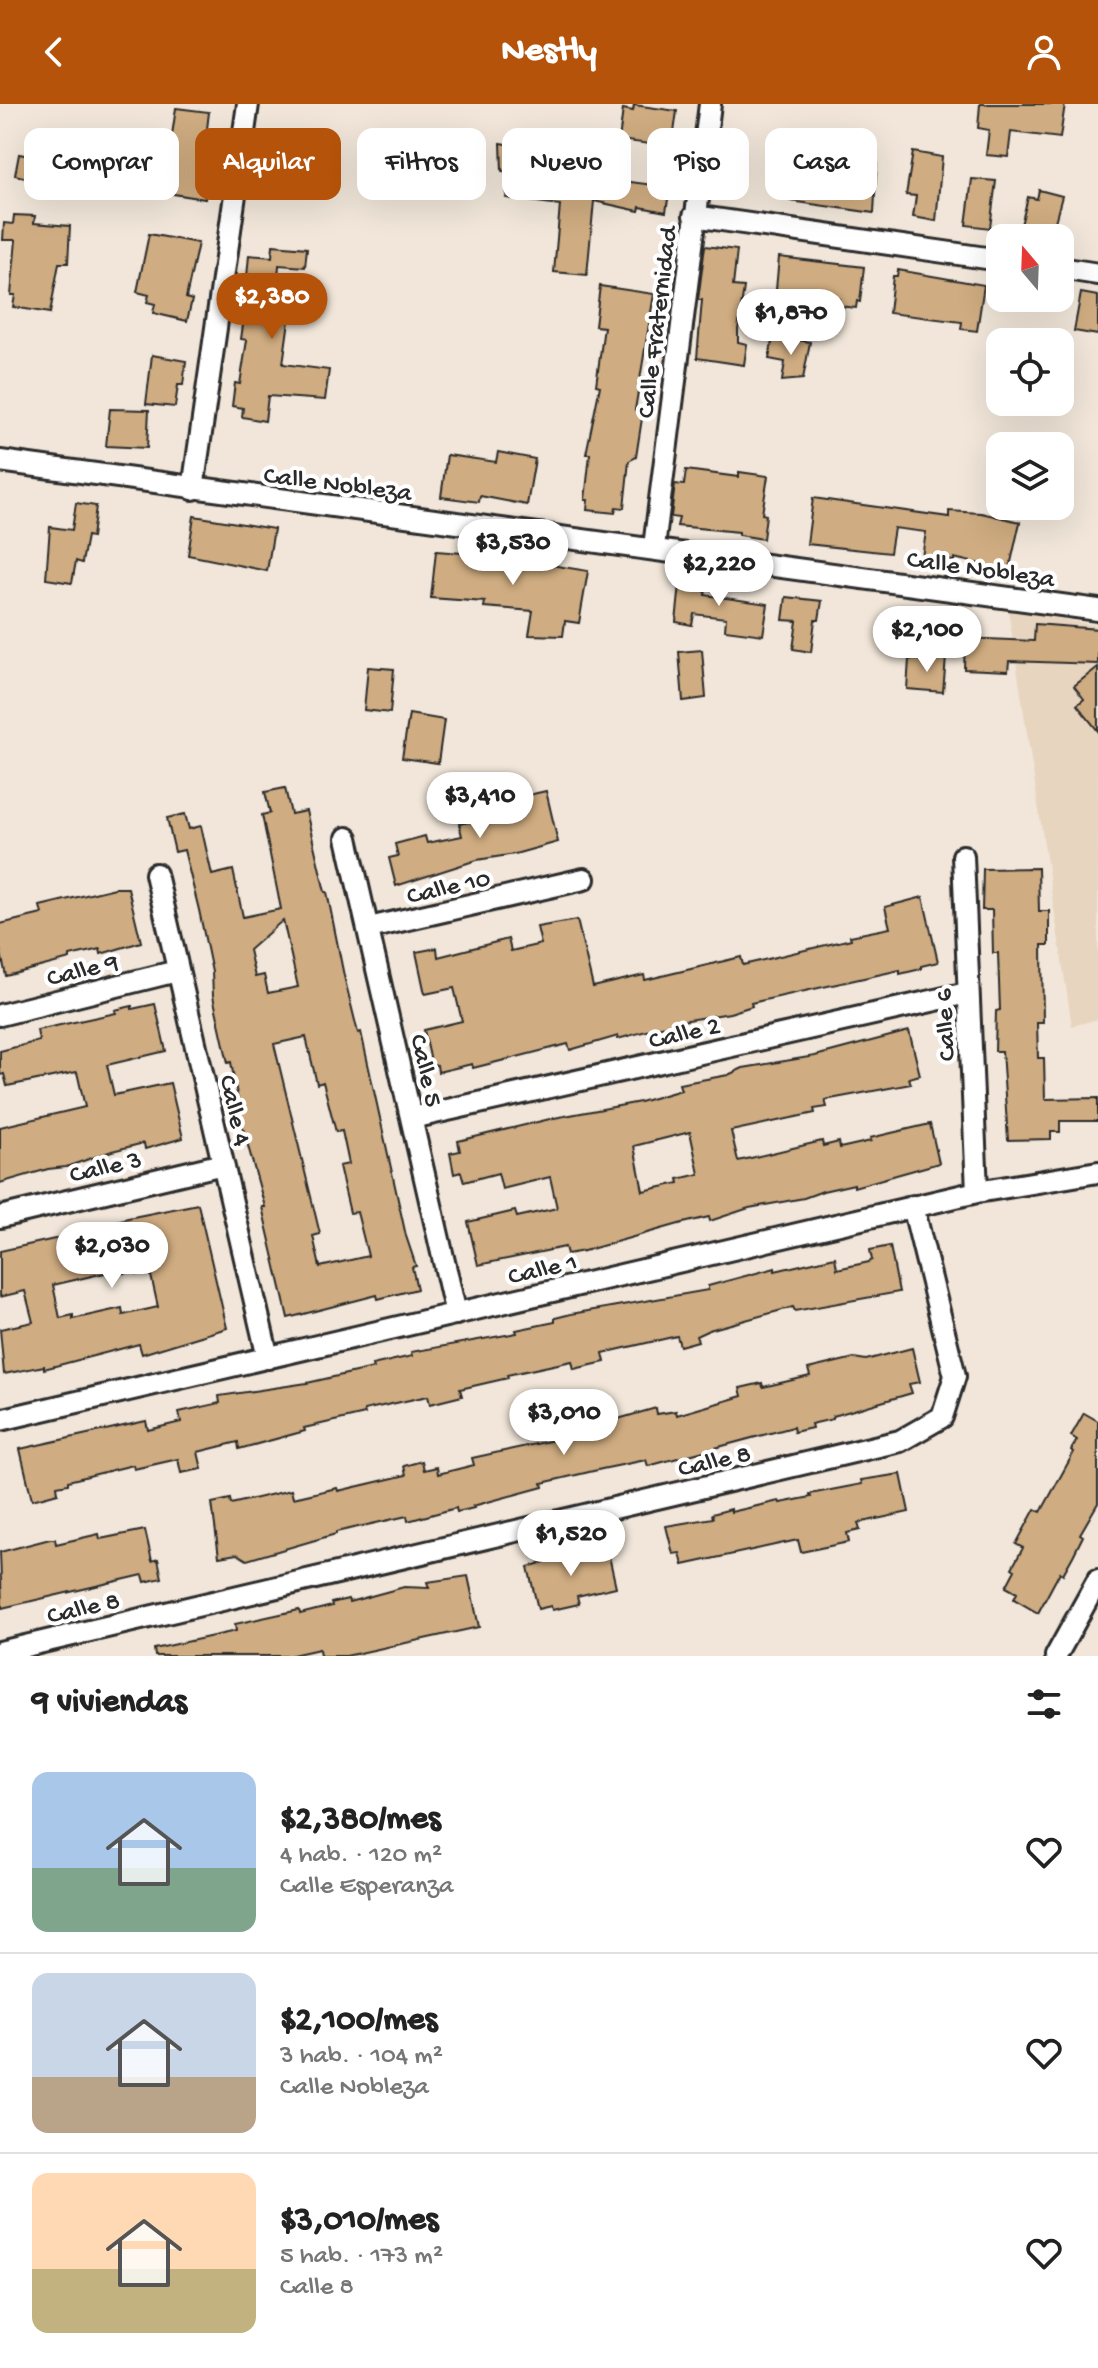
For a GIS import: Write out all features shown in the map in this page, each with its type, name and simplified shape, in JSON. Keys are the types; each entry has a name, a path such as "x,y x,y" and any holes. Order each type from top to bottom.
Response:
{"street":[{"path":"193,489 248,104"},
{"name":"Calle Fraternidad","path":"654,547 710,104"},
{"path":"694,216 986,258"},
{"path":"1074,270 1098,274"},
{"name":"Calle Nobleza","path":"0,461 193,489 654,547 1098,610"},
{"name":"Calle 5","path":"347,838 456,1314"},
{"name":"Calle 6","path":"963,856 977,1192"},
{"name":"Calle 4","path":"156,874 268,1358"},
{"name":"Calle 10","path":"369,928 584,879"},
{"name":"Calle 9","path":"0,1015 177,971"},
{"name":"Calle 2","path":"412,1118 967,993"},
{"name":"Calle 3","path":"0,1217 223,1164"},
{"name":"Calle 1","path":"0,1420 913,1206 1098,1172"},
{"name":"Calle 8","path":"0,1652 900,1441 942,1417 955,1376 913,1206"},
{"path":"1056,1656 1098,1580"}],"shaded area":[{"path":"1008,609 1098,626 1098,1019 1072,1026"}],"building":[{"path":"980,104 1065,104 1060,138 1011,132 1008,157 986,155 989,130 978,128"},
{"path":"634,105 677,111 675,128 647,128 647,144 631,142 631,128 621,128 623,109 633,111"},
{"path":"176,108 209,112 207,128 195,128 195,197 179,195 179,128 173,128"},
{"path":"913,152 942,157 936,221 913,217 916,196 906,195"},
{"path":"19,154 24,155 24,177 15,175"},
{"path":"972,179 996,181 991,224 986,224 986,228 966,225"},
{"path":"631,182 647,184 647,200 668,200 666,212 640,207 639,211 594,201 587,275 554,272 560,205 521,200 631,200"},
{"path":"1039,190 1062,196 1054,224 1021,224 1028,197 1037,199"},
{"path":"875,200 874,213 790,201"},
{"path":"14,215 35,216 34,223 70,226 68,263 59,263 50,313 13,307 15,295 11,295 16,240 3,240 4,223 13,224"},
{"path":"149,234 198,243 186,298 192,300 187,321 153,313 155,304 147,302 149,295 137,292"},
{"path":"273,245 307,248 305,267 279,265 276,304 291,306 283,364 329,370 325,400 268,396 265,421 242,417 243,408 232,406 235,383 240,384 247,340 241,339 250,277 247,277 249,255 272,257"},
{"path":"705,246 737,250 733,286 744,287 738,342 747,344 744,365 697,358 702,300 698,300"},
{"path":"779,257 864,267 860,302 857,301 856,308 838,306 839,299 808,294 807,297 797,296 796,302 775,300"},
{"path":"898,270 984,285 977,331 961,329 962,322 889,313 893,276 897,276"},
{"path":"600,286 654,294 635,410 643,412 636,457 629,461 624,508 616,507 615,513 587,510 588,500 585,500 590,454 586,454 600,386 596,385 604,327 595,326"},
{"path":"1081,293 1098,296 1098,335 1074,331"},
{"path":"773,336 810,342 803,379 782,381 785,362 769,359"},
{"path":"152,355 186,361 183,385 178,385 175,407 146,404"},
{"path":"110,409 149,410 147,448 106,446"},
{"path":"498,452 535,459 527,505 480,496 479,502 441,497 447,455 496,462"},
{"path":"686,470 739,477 739,472 768,476 762,514 766,515 763,539 739,535 739,532 677,526 679,518 671,517 675,484 684,485"},
{"path":"813,498 949,517 949,511 981,513 986,514 986,520 1020,522 1009,571 954,558 954,561 922,557 926,532 894,528 890,553 807,544"},
{"path":"76,503 96,506 92,537 87,536 82,563 76,561 72,583 46,579 50,527 72,530"},
{"path":"194,516 274,529 267,571 188,555"},
{"path":"436,551 490,555 588,571 579,623 565,621 563,636 529,635 533,611 484,607 485,602 431,598"},
{"path":"681,575 708,579 705,595 768,604 763,635 725,630 726,618 694,614 692,625 676,622"},
{"path":"786,597 822,601 819,620 815,620 811,652 793,649 797,621 783,620"},
{"path":"1035,624 1098,629 1098,664 1009,661 1008,671 964,669 965,638 1034,641"},
{"path":"702,650 706,698 683,701 679,652"},
{"path":"923,656 946,658 943,692 907,689 909,659 922,660"},
{"path":"368,667 394,669 390,713 364,710"},
{"path":"1098,667 1098,731 1077,705 1084,699 1074,686"},
{"path":"409,714 444,720 438,763 402,758"},
{"path":"285,788 291,814 306,811 358,1033 361,1032 406,1236 416,1266 412,1267 417,1289 378,1299 377,1295 288,1318 262,1207 265,1207 243,1128 231,1062 228,1063 213,996 212,972 199,910 184,850 175,852 167,818 185,814 189,829 201,826 212,875 233,870 243,917 281,909 262,815 270,813 265,792","holes":["283,920 298,987 268,993 264,975 255,977 249,950","306,1037 317,1084 323,1082 336,1132 342,1131 349,1164 339,1166 350,1213 357,1212 368,1256 320,1267 313,1236 320,1234 274,1044"]},
{"path":"546,791 558,842 477,860 396,886 389,858 398,856 395,844 425,836 427,843 462,836 459,824 504,810 502,801"},
{"path":"1038,868 1039,911 1049,911 1049,945 1042,945 1043,1023 1037,1023 1038,1058 1044,1058 1045,1099 1098,1098 1098,1121 1060,1121 1060,1132 1051,1132 1051,1139 1008,1140 1002,1051 995,1051 996,1011 1000,1010 998,953 993,953 992,910 982,910 983,869"},
{"path":"115,888 128,888 141,942 101,954 100,949 70,956 70,959 6,976 0,949 0,924 42,914 40,906"},
{"path":"923,897 938,962 921,966 921,969 900,974 900,970 751,1003 752,1006 730,1013 682,1021 570,1050 568,1044 473,1068 472,1064 438,1072 437,1065 432,1066 424,1030 462,1021 454,988 425,994 416,952 437,948 438,957 508,939 511,951 541,944 537,927 577,920 593,987 644,975 645,980 741,957 743,965 851,939 850,936 890,928 885,907"},
{"path":"155,1004 166,1051 107,1065 114,1095 170,1083 183,1138 145,1149 144,1143 0,1183 0,1127 85,1107 77,1072 7,1086 4,1074 0,1075 0,1051 39,1041 37,1030 116,1013 115,1010 132,1006 132,1009"},
{"path":"909,1031 920,1075 909,1078 911,1084 825,1100 827,1107 814,1109 815,1113 731,1131 738,1161 822,1141 823,1146 839,1142 840,1148 930,1124 939,1163 854,1187 854,1184 804,1198 749,1208 710,1221 709,1217 679,1224 584,1251 567,1254 565,1247 478,1265 468,1222 515,1211 517,1217 557,1208 550,1177 502,1189 498,1173 464,1182 461,1172 454,1174 450,1153 460,1151 458,1141 640,1102 681,1090 679,1084 728,1075 743,1068 815,1056","holes":["690,1132 699,1174 678,1179 679,1183 643,1191 634,1146"]},
{"path":"198,1204 227,1328 142,1354 139,1344 44,1369 44,1366 4,1374 0,1329 33,1322 25,1291 0,1297 0,1251 73,1235 128,1218","holes":["122,1269 123,1273 150,1271 158,1307 123,1315 122,1308 73,1319 73,1315 60,1318 53,1285"]},
{"path":"890,1246 899,1292 795,1311 793,1307 709,1330 696,1336 698,1341 680,1346 677,1336 603,1353 605,1362 574,1369 572,1361 507,1375 508,1378 460,1389 462,1396 430,1404 428,1396 364,1410 365,1414 304,1428 305,1431 239,1449 238,1442 198,1452 202,1469 181,1473 178,1459 134,1469 133,1465 68,1481 68,1484 57,1486 58,1493 32,1500 20,1449 146,1421 148,1430 181,1422 179,1412 220,1403 219,1396 307,1383 373,1368 372,1365 412,1356 411,1352 517,1333 516,1330 555,1322 555,1318 571,1314 708,1290 708,1286 775,1268 775,1271 835,1257 837,1269 869,1262 872,1260 870,1250"},
{"path":"912,1348 920,1382 909,1384 912,1393 833,1416 833,1419 811,1424 812,1428 794,1432 793,1427 648,1466 646,1460 542,1483 543,1487 474,1508 457,1512 456,1508 408,1521 407,1516 336,1532 247,1560 237,1554 219,1557 212,1503 230,1499 231,1504 291,1490 293,1498 337,1488 338,1491 406,1475 404,1466 422,1461 424,1470 437,1467 438,1474 474,1465 472,1458 554,1440 551,1425 573,1420 576,1431 656,1408 657,1414 676,1411 677,1415 742,1396 740,1388 762,1383 763,1387 810,1376 808,1369 854,1358 866,1360"},
{"path":"1084,1413 1098,1421 1098,1503 1080,1534 1083,1536 1073,1556 1063,1574 1060,1572 1038,1613 1014,1599 1017,1593 1006,1587 1023,1548 1016,1544 1035,1509 1041,1512 1074,1452 1071,1450 1077,1440 1071,1436"},
{"path":"901,1474 909,1512 858,1523 860,1530 847,1533 849,1542 801,1552 798,1540 683,1565 680,1553 673,1554 666,1526 713,1518 712,1514 731,1509 731,1512 811,1497 810,1494 862,1484 861,1480"},
{"path":"145,1530 152,1561 158,1559 162,1578 145,1582 143,1575 2,1608 0,1552 50,1539 55,1539 56,1544 99,1534 100,1539"},
{"path":"595,1546 598,1558 609,1556 616,1587 577,1596 579,1604 552,1610 551,1606 538,1609 528,1567"},
{"path":"468,1576 479,1627 346,1656 320,1656 319,1649 288,1656 155,1656 154,1649 236,1631 235,1624 299,1610 300,1614 332,1606 331,1603 348,1599 349,1602 404,1587 429,1588 427,1582"}]}
